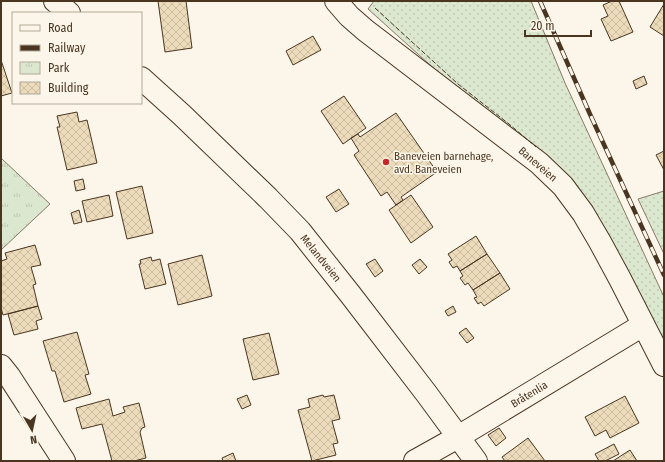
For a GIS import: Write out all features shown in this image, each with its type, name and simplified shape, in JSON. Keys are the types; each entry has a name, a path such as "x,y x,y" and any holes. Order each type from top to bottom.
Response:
{"street":[{"path":"56,1 68,12"},
{"name":"Baneveien","path":"342,8 371,34 539,163 563,186 583,213 600,242 664,365"},
{"name":"Melandveien","path":"142,79 268,198 300,231 426,393 476,461"},
{"name":"Bråtenlia","path":"414,461 458,437 643,325"},
{"path":"1,366 64,461"}],"green space":[{"path":"374,1 531,1 565,83 664,297 664,359 539,163 368,9"},
{"path":"1,158 50,204 1,250"},
{"path":"664,191 664,254 638,199"}],"building":[{"path":"158,1 186,1 192,48 165,52"},
{"path":"612,1 619,1 633,32 611,41 601,19 608,16 603,5"},
{"path":"664,4 664,36 650,27"},
{"path":"313,36 321,50 293,65 286,51"},
{"path":"1,60 12,93 1,96"},
{"path":"644,76 647,84 636,89 633,81"},
{"path":"344,96 366,128 343,144 321,111"},
{"path":"77,112 79,122 87,120 97,163 67,170 57,127 60,127 57,116"},
{"path":"396,113 437,172 401,197 403,200 396,205 387,192 381,196 354,155 359,151 351,138 358,134 360,137"},
{"path":"664,151 664,170 656,155"},
{"path":"83,179 85,189 76,191 74,181"},
{"path":"142,186 153,233 127,239 116,192"},
{"path":"339,189 349,204 336,212 326,197"},
{"path":"109,195 113,216 87,222 82,201"},
{"path":"411,195 433,227 411,243 389,210"},
{"path":"79,210 82,222 74,224 71,213"},
{"path":"476,236 487,254 460,271 457,266 453,268 449,262 452,260 448,254"},
{"path":"35,245 41,265 31,267 36,284 33,285 38,306 3,315 1,308 1,261 7,259 5,253"},
{"path":"487,254 500,273 473,290 468,283 465,285 460,278 463,276 460,271"},
{"path":"202,255 212,296 178,305 168,264"},
{"path":"151,257 152,261 160,259 166,284 145,289 139,264 141,264 140,260"},
{"path":"375,259 383,271 375,277 366,264"},
{"path":"420,259 427,267 419,274 412,265"},
{"path":"500,273 510,289 484,306 481,302 478,304 474,298 477,297 473,290"},
{"path":"38,306 42,319 36,321 38,329 14,335 8,314"},
{"path":"453,306 456,312 448,316 445,311"},
{"path":"466,328 474,338 467,343 459,333"},
{"path":"77,332 89,374 85,375 91,394 64,402 55,371 52,371 43,341"},
{"path":"269,333 279,374 253,380 243,339"},
{"path":"247,395 251,405 242,409 237,399"},
{"path":"323,395 324,397 334,395 340,419 332,421 338,443 333,444 336,455 312,461 298,410 310,407 308,399"},
{"path":"625,396 639,423 610,438 606,430 595,436 585,417"},
{"path":"109,399 113,416 125,412 123,407 139,403 145,427 142,428 140,432 146,458 134,461 112,461 102,424 82,429 76,408"},
{"path":"499,428 506,438 496,446 488,435"},
{"path":"528,438 545,461 505,461 502,457"},
{"path":"614,444 619,454 605,461 599,461 595,454"},
{"path":"630,450 637,461 613,461"},
{"path":"233,453 236,461 223,461 222,458"}],"railway":[{"path":"540,1 664,275"}],"fence":[{"path":"375,8 458,84 536,147"}],"place":[{"name":"Baneveien barnehage, avd. Baneveien","path":"386,162"}]}
